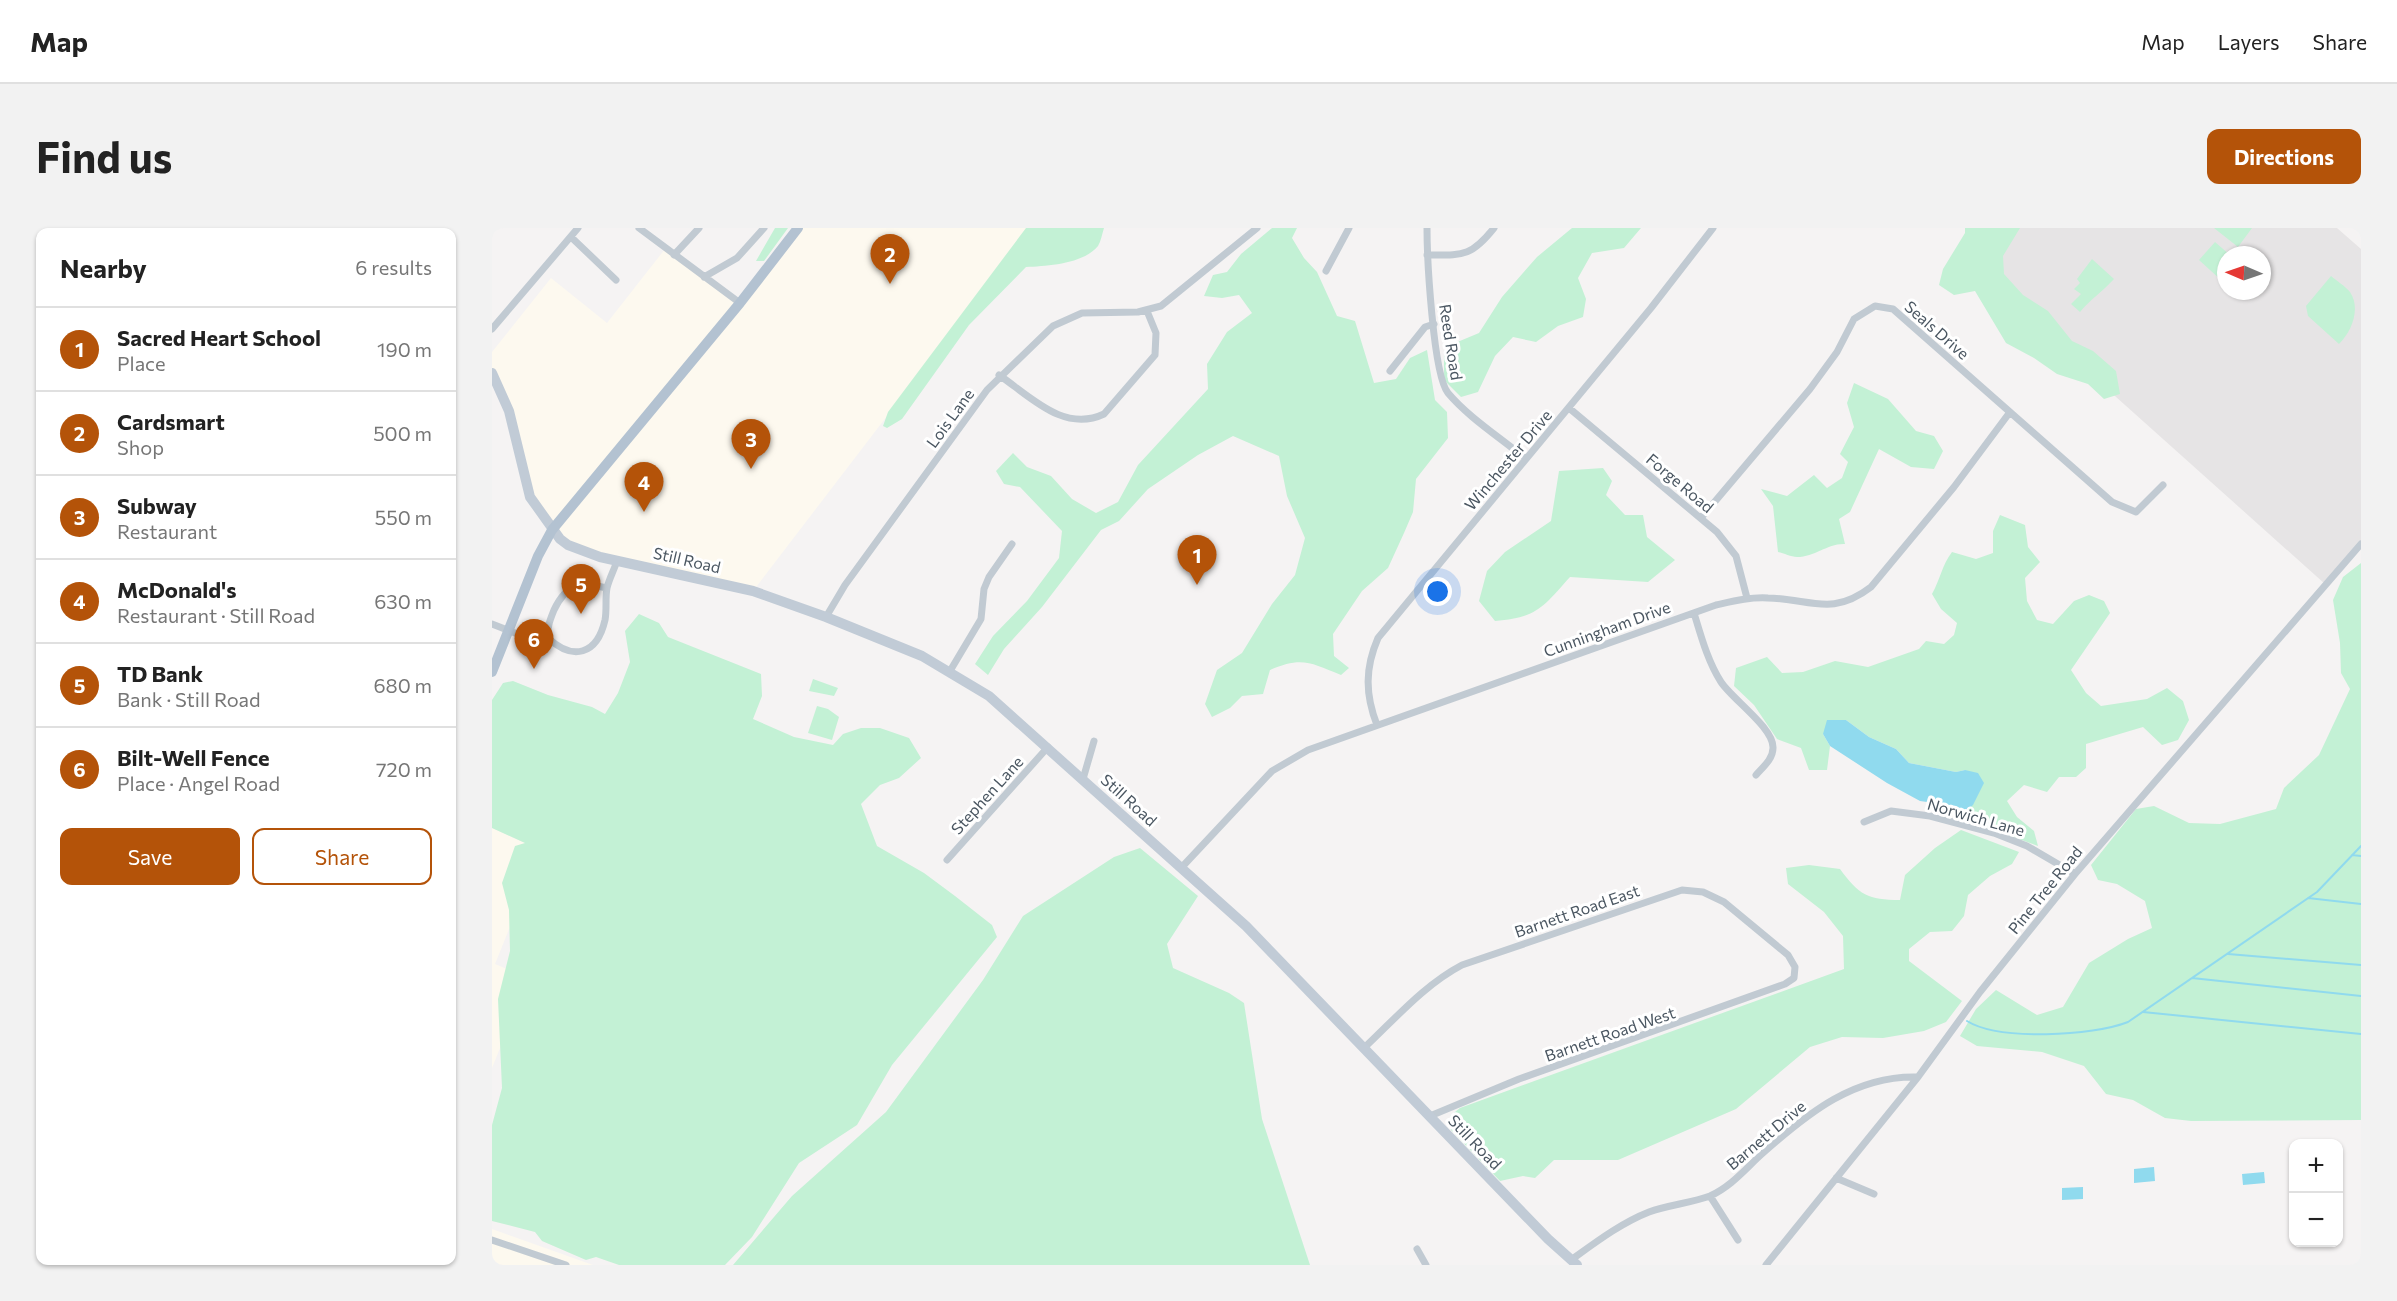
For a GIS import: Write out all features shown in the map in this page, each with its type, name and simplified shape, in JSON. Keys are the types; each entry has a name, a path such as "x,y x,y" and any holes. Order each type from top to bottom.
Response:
{"main road":[{"path":"492,672 538,556 552,530 740,303 798,228"},
{"name":"Still Road","path":"492,373 509,411 530,497 552,530 568,545 617,561 658,568 753,591 826,617 922,656 989,696 1246,926 1548,1239 1574,1262"}],"street":[{"path":"492,328 578,228"},
{"path":"639,228 740,303"},
{"path":"674,255 699,228"},
{"path":"704,277 737,258 764,228"},
{"path":"999,375 1050,411 1068,420 1093,420 1104,414 1155,355 1156,333 1147,311 1176,296 1257,228"},
{"path":"1326,271 1349,228"},
{"name":"Reed Road","path":"1427,228 1427,255 1441,377 1448,393 1526,459"},
{"path":"1427,255 1470,253 1494,228"},
{"name":"Winchester Drive","path":"1377,725 1368,694 1367,675 1378,638 1569,408 1713,228"},
{"path":"571,237 616,280"},
{"name":"Seals Drive","path":"1701,518 1810,389 1837,352 1854,319 1875,306 1893,309 2112,502 2136,512 2163,485"},
{"name":"Lois Lane","path":"826,617 845,585 999,375 1063,319 1082,313 1147,311"},
{"path":"1390,371 1425,327 1434,324"},
{"name":"Forge Road","path":"1569,408 1701,518 1731,547 1742,570 1747,598"},
{"name":"Cunningham Drive","path":"1182,867 1272,771 1308,750 1694,613 1747,598 1770,598 1825,606 1842,604 1859,597 1871,587 1947,496 2010,412"},
{"path":"950,671 981,619 984,590 989,577 1012,544"},
{"name":"Pine Tree Road","path":"1766,1265 1918,1077 1980,992 2075,874 2361,544"},
{"path":"492,624 533,640 548,638 559,648 584,651 592,646 605,620 607,588 617,561"},
{"path":"548,638 550,620 566,590 574,586 592,585 607,588"},
{"path":"1694,613 1706,650 1721,683 1772,741 1770,758 1756,775"},
{"path":"1083,779 1094,741"},
{"name":"Stephen Lane","path":"947,860 1048,747"},
{"name":"Norwich Lane","path":"1864,822 1891,811 1930,816 2027,846 2075,874"},
{"name":"Barnett Road East","path":"1364,1048 1437,981 1462,965 1682,891 1703,892 1724,902 1788,955 1796,973"},
{"name":"Barnett Road West","path":"1430,1116 1519,1080 1785,984 1796,973"},
{"name":"Barnett Drive","path":"1574,1262 1625,1223 1649,1212 1710,1196 1741,1176 1763,1153 1823,1104 1846,1091 1899,1076 1918,1077"},
{"path":"1836,1178 1874,1194"},
{"path":"1710,1196 1738,1240"},
{"path":"492,1240 566,1265"},
{"path":"1417,1249 1426,1265"}],"shaded area":[{"path":"798,228 1031,228 753,591 568,545 538,511 492,373 492,352 551,278 607,323 665,249 740,303"},
{"path":"2008,228 2337,228 2361,249 2361,544 2325,584 1973,269"},
{"path":"492,828 541,850 495,964 528,978 492,1068"},
{"path":"492,1229 593,1265 492,1265"}],"green space":[{"path":"775,228 788,228 764,261 756,261"},
{"path":"1026,228 1104,228 1098,246 1084,257 1065,263 1026,267 969,325 902,419 887,428 883,426 888,412"},
{"path":"1272,228 1297,228 1292,238 1304,258 1317,272 1337,316 1355,321 1374,383 1396,379 1410,358 1427,350 1435,400 1447,412 1448,438 1416,479 1413,512 1388,568 1362,591 1333,634 1334,656 1349,668 1341,675 1314,664 1290,663 1270,670 1263,694 1242,696 1230,708 1212,717 1205,704 1217,670 1242,653 1272,604 1295,575 1305,538 1287,496 1279,456 1233,436 1198,455 1148,489 1119,521 1101,530 1042,607 1004,649 988,675 975,664 993,636 1027,601 1059,558 1062,531 1020,487 1004,484 996,471 1013,453 1027,467 1051,476 1072,499 1096,513 1118,502 1138,465 1208,389 1207,364 1227,332 1252,313 1239,295 1222,298 1204,296 1213,275 1227,272 1241,254"},
{"path":"1572,228 1641,228 1624,248 1592,253 1578,278 1586,299 1583,317 1558,326 1536,342 1513,337 1495,356 1478,392 1461,397 1444,380 1444,354 1455,343 1479,333 1502,297 1537,257"},
{"path":"1965,228 2020,228 2003,256 2004,274 2023,295 2048,311 2072,341 2093,351 2116,371 2120,394 2104,399 2088,384 2057,374 2006,343 1975,291 1954,295 1939,285 1943,269 1965,233"},
{"path":"2214,228 2252,228 2237,246"},
{"path":"2215,242 2220,246 2217,246 2217,276 2199,260"},
{"path":"2092,259 2114,279 2080,312 2071,304 2081,294 2074,289 2080,283 2077,279"},
{"path":"2331,276 2350,292 2355,305 2354,319 2348,333 2339,344 2308,316 2306,306"},
{"path":"1854,383 1888,399 1916,431 1934,436 1943,451 1934,469 1911,467 1879,449 1850,512 1839,519 1845,544 1804,556 1795,557 1778,552 1773,506 1761,489 1787,496 1814,475 1827,488 1842,478 1848,462 1840,454 1854,427 1847,403"},
{"path":"1603,468 1612,481 1606,495 1625,515 1643,515 1647,537 1675,560 1648,582 1570,577 1553,596 1530,614 1495,621 1479,601 1487,571 1505,552 1551,521 1559,471"},
{"path":"2000,515 2025,525 2028,547 2040,562 2025,578 2027,601 2037,620 2053,624 2074,601 2089,595 2104,601 2110,613 2071,670 2086,693 2101,706 2147,699 2167,688 2183,701 2189,720 2178,740 2162,745 2143,727 2086,744 2086,768 2076,777 2059,777 2047,792 2024,785 2007,801 2017,817 2034,831 2038,846 1986,827 1953,820 1963,814 1965,770 1956,772 1909,763 1896,749 1869,737 1846,720 1823,734 1830,746 1827,770 1809,770 1801,748 1777,739 1754,705 1734,686 1736,668 1767,657 1782,673 1803,672 1835,661 1868,667 1919,649 1926,641 1944,644 1954,635 1957,623 1941,609 1932,594 1943,567 1952,552 1976,559 1993,553 1993,531"},
{"path":"2361,563 2361,1120 2191,1121 2165,1118 2133,1100 2106,1094 2084,1066 2042,1052 1977,1046 1960,1036 1976,1009 1996,990 2037,1015 2063,1007 2089,963 2128,939 2152,928 2145,901 2117,884 2098,880 2091,865 2136,809 2154,806 2189,823 2220,824 2276,809 2284,788 2319,755 2350,689 2341,673 2340,643 2333,600 2343,577"},
{"path":"639,614 659,623 668,637 761,674 762,696 753,719 794,737 833,745 843,734 861,728 880,728 909,738 921,758 899,778 880,785 861,804 877,846 924,873 955,896 992,925 997,937 892,1065 857,1125 799,1163 752,1237 725,1265 619,1265 596,1257 586,1260 542,1241 535,1232 492,1221 492,1125 502,1088 498,999 510,951 509,910 502,883 515,846 525,843 492,828 492,700 503,683 513,681 548,695 592,707 605,714 618,693 630,662 625,631"},
{"path":"813,679 838,688 834,696 809,691"},
{"path":"817,706 828,709 839,717 832,740 808,733"},
{"path":"1961,830 2019,852 2012,864 1990,876 1968,895 1964,916 1952,931 1930,932 1909,949 1909,961 1962,1001 1946,1022 1924,1031 1883,1038 1842,1037 1810,1047 1736,1109 1618,1160 1554,1160 1535,1178 1523,1176 1500,1181 1451,1130 1450,1116 1460,1108 1844,969 1843,936 1824,912 1788,884 1786,868 1809,865 1840,869 1853,885 1865,894 1880,899 1900,900 1905,875 1935,848"},
{"path":"1140,848 1198,896 1167,944 1173,968 1229,993 1244,1003 1262,1119 1310,1265 733,1265 792,1196 886,1112 983,980 1023,916 1114,857"}],"water":[{"path":"1827,720 1846,720 1869,737 1896,749 1909,763 1956,772 1965,770 1978,773 1984,783 1973,805 1963,814 1941,804 1920,801 1887,783 1830,746 1823,734"},
{"path":"2154,1167 2155,1181 2134,1183 2134,1169"},
{"path":"2264,1172 2265,1183 2243,1185 2242,1174"},
{"path":"2083,1187 2083,1199 2062,1200 2062,1188"}],"waterway":[{"path":"1967,1021 2001,1032 2023,1034 2093,1031 2128,1022 2317,892 2361,846"},
{"path":"2352,855 2361,856"},
{"path":"2308,898 2361,904"},
{"path":"2228,954 2361,965"},
{"path":"2192,978 2361,996"},
{"path":"2143,1012 2361,1034"}],"place":[{"name":"Cardsmart","path":"890,284"},
{"name":"Subway","path":"751,469"},
{"name":"McDonald's","path":"644,512"},
{"name":"Sacred Heart School","path":"1197,585"},
{"name":"TD Bank","path":"581,614"},
{"name":"Bilt-Well Fence","path":"534,669"}]}
